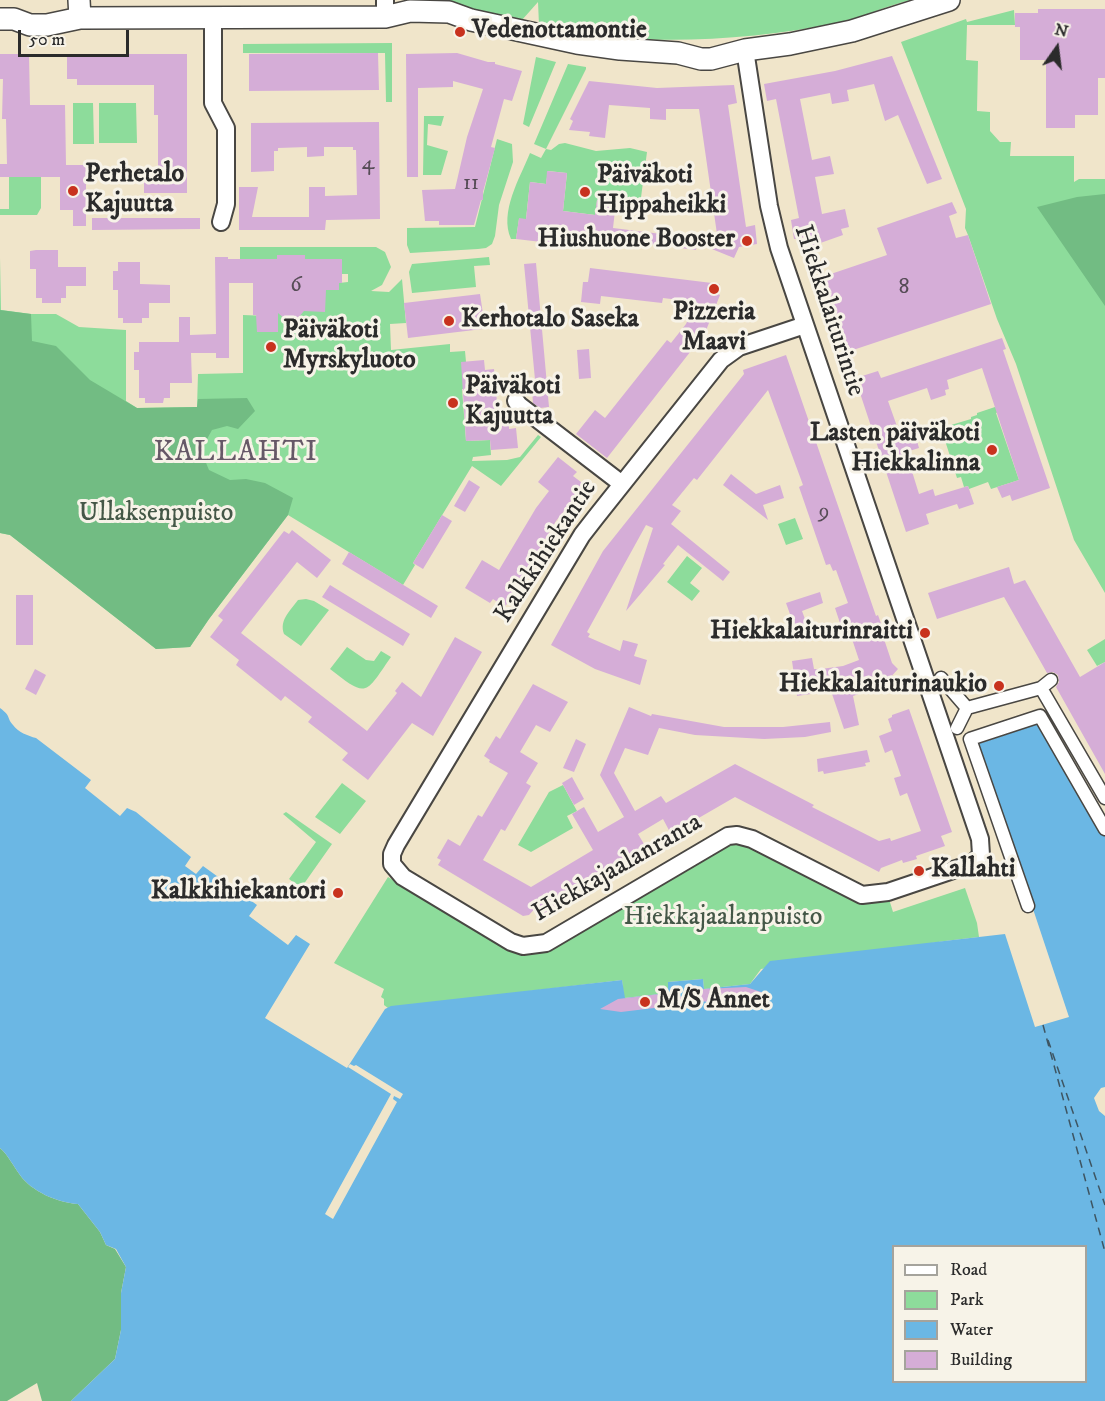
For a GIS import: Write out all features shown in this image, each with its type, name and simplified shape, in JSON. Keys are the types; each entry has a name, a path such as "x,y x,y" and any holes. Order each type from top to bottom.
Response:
{"street":[{"path":"7,19 30,25 47,25 72,7 213,18 385,8 449,12 471,20 577,43 678,53 711,59 745,50 790,44 875,25 941,3"},
{"path":"213,18 213,103 226,128 225,204 221,222"},
{"name":"Hiekkalaiturintie","path":"745,50 774,229 980,839 981,855"},
{"name":"Kalkkihiekantie","path":"392,864 392,854 396,845 582,535 727,354 739,347 805,325"},
{"path":"516,401 622,484"},
{"path":"940,678 967,708"},
{"path":"957,728 967,708 1046,684 1047,700 1105,798"},
{"path":"1028,906 970,739 1040,716 1105,829"},
{"name":"Hiekkajaalanranta","path":"392,864 403,877 499,935 523,946 531,947 546,943 728,836 736,835 752,839 862,895 888,891 968,865 981,855"}],"green space":[{"path":"426,0 911,0 846,21 810,28 728,38 673,40 611,37 539,25 538,2 522,20 460,6 426,5"},
{"path":"1014,10 1015,25 967,25 966,60 978,61 977,111 990,112 990,131 1000,142 1011,142 1010,156 1074,156 1074,182 1079,179 1105,179 1105,593 1074,540 1016,364 997,319 965,228 966,209 901,42 966,19 967,22"},
{"path":"392,43 392,102 386,102 385,53 243,53 243,44"},
{"path":"536,57 556,62 529,127 523,124"},
{"path":"568,64 586,67 586,69 546,149 534,144"},
{"path":"73,103 93,103 94,144 73,144"},
{"path":"99,103 136,103 137,143 99,143"},
{"path":"424,116 444,116 441,126 428,124 427,145 448,151 441,175 423,175"},
{"path":"497,139 512,144 513,162 499,205 492,244 478,249 410,253 407,245 407,228 475,227"},
{"path":"565,143 596,151 630,148 647,152 640,205 597,200 595,215 563,211 567,173 548,171 546,184 530,182 526,219 519,219 516,239 511,239 508,229 509,207 516,184 530,153 541,158 546,149 551,150"},
{"path":"41,164 41,208 37,215 0,215 0,209 9,209 9,177"},
{"path":"1105,194 1105,306 1037,207 1077,197"},
{"name":"Ullaksenpuisto","path":"240,247 376,247 385,252 391,267 382,285 371,291 389,292 402,279 406,323 390,324 391,350 450,344 450,352 465,351 466,362 462,362 464,389 462,389 466,441 490,440 491,455 473,457 472,461 507,460 520,457 538,435 541,437 501,486 472,466 413,563 415,565 403,585 288,515 190,647 156,649 10,535 0,533 0,258 1,310 31,314 56,314 79,327 126,330 126,401 137,408 197,407 198,374 243,373 243,315 268,316 339,283 348,282 348,274 342,274 342,259 305,259 305,255 278,255 277,259 240,259"},
{"path":"489,257 490,265 474,266 476,287 412,293 409,272 412,264"},
{"path":"0,310 31,314 32,341 56,346 90,380 137,408 197,407 198,399 247,398 255,411 238,429 227,426 212,430 204,450 209,470 230,480 246,479 265,483 293,498 288,515 190,647 156,649 10,535 0,533"},
{"path":"1001,405 1003,410 996,413 1019,480 991,489 988,482 969,489 968,486 964,487 961,477 957,478 941,428 971,419 977,413"},
{"path":"795,518 803,539 786,545 778,524"},
{"path":"687,556 702,568 690,583 700,591 692,601 667,582"},
{"path":"306,599 329,610 301,646 284,634 283,624 298,600"},
{"path":"1105,639 1105,662 1097,666 1087,650"},
{"path":"347,647 366,660 374,661 381,651 391,657 370,685 359,688 330,669"},
{"path":"342,783 366,801 340,834 315,817"},
{"path":"563,785 577,811 567,816 573,828 531,852 518,845 549,792"},
{"path":"286,812 332,844 301,888 289,879 316,842 283,814"},
{"name":"Hiekkajaalanpuisto","path":"728,845 745,845 847,898 857,901 889,899 893,912 965,888 977,923 979,937 761,969 750,984 704,989 703,979 668,982 669,993 624,998 622,980 388,1008 381,997 384,989 334,963 388,877 507,948 528,954 550,949"},
{"path":"0,1148 31,1186 54,1199 78,1204 100,1232 106,1245 115,1249 126,1267 121,1293 121,1330 115,1359 71,1401 42,1401 37,1383 7,1401 0,1401"}],"water":[{"path":"0,708 18,730 36,738 91,780 85,788 120,816 127,808 136,812 191,857 185,866 196,874 203,866 257,905 249,916 288,945 296,935 310,944 265,1018 347,1068 385,1009 391,1006 622,980 625,998 668,993 668,982 703,979 704,989 750,984 770,961 1005,934 1035,1027 1069,1017 978,744 1041,723 1105,836 1105,1087 1101,1088 1094,1098 1099,1111 1105,1116 1105,1401 71,1401 115,1359 121,1330 121,1293 126,1267 116,1249 106,1245 100,1232 78,1204 54,1199 38,1191 25,1181 0,1148"}],"pier":[{"path":"350,1064 356,1065 403,1094 400,1099 394,1096 393,1099 397,1102 333,1219 325,1214 391,1094 348,1067"}],"building":[{"path":"1038,9 1105,9 1105,78 1098,78 1098,115 1075,115 1075,128 1046,128 1046,60 1020,60 1020,27 1015,27 1015,13 1038,13"},
{"path":"378,53 379,90 249,91 249,54"},
{"path":"457,53 522,71 512,101 504,99 491,147 495,148 483,200 481,200 474,225 439,225 439,221 425,221 422,190 455,189 467,137 483,89 453,81 453,87 418,88 418,177 407,177 406,54"},
{"path":"0,54 29,54 30,105 65,105 66,165 86,165 86,226 73,226 73,210 60,210 60,177 0,177 0,164 7,164 6,119 2,119 3,79 0,79"},
{"path":"67,54 187,54 187,193 144,193 144,175 154,175 154,171 158,171 158,115 154,115 154,85 77,85 77,79 67,79"},
{"path":"892,56 942,179 927,184 898,115 885,121 874,84 847,90 849,101 832,104 830,93 800,99 812,160 830,156 834,174 815,177 822,214 845,209 849,227 841,229 843,235 809,247 806,237 794,239 791,220 799,218 776,99 767,101 764,84 835,71"},
{"path":"589,81 657,88 734,85 737,103 728,105 746,227 755,225 757,244 739,247 734,258 697,243 696,250 594,237 593,248 516,239 519,218 526,219 530,182 546,184 547,171 567,173 563,211 595,215 597,200 616,202 613,228 718,241 699,109 666,109 666,120 650,119 650,108 609,105 605,138 589,136 590,132 569,130 573,121 570,119"},
{"path":"379,122 380,219 326,220 325,230 239,230 239,187 258,187 252,217 309,217 309,187 325,187 325,196 357,195 356,150 353,150 353,147 324,147 324,156 307,157 307,147 278,148 278,151 274,151 274,171 251,172 251,123"},
{"path":"952,202 957,213 949,216 956,238 968,235 991,304 844,353 819,278 887,255 877,228"},
{"path":"92,218 200,218 200,229 92,230"},
{"path":"58,250 58,267 86,267 86,286 66,286 66,298 61,298 61,303 42,303 42,298 36,298 36,269 30,269 30,251"},
{"path":"277,255 305,255 305,259 342,259 342,283 339,283 339,290 326,290 325,312 304,311 292,325 278,313 278,332 257,332 256,315 253,315 253,283 229,283 229,358 216,358 216,353 191,353 192,383 170,383 170,398 164,398 163,403 145,403 145,398 139,398 139,370 134,370 134,352 139,352 139,342 179,342 179,317 190,317 190,335 216,334 215,257 277,259"},
{"path":"118,262 140,262 140,284 170,285 170,303 149,303 149,318 142,318 142,323 123,323 123,318 118,318 118,290 113,290 113,271 118,271"},
{"path":"536,263 549,407 540,408 533,403 532,391 536,390 524,264"},
{"path":"590,268 720,284 716,293 720,295 705,333 607,458 576,434 595,410 605,418 667,340 671,343 686,324 696,302 663,298 662,303 601,296 600,304 581,302 583,282 588,282"},
{"path":"480,294 483,314 498,312 499,327 408,338 404,303"},
{"path":"1002,338 1006,349 1003,350 1050,488 1012,501 1010,495 1002,498 997,487 1019,480 982,368 947,380 949,389 945,390 946,395 931,400 927,388 888,401 899,432 913,427 919,448 906,452 919,494 933,489 935,496 968,486 974,504 959,509 957,504 926,514 929,524 906,532 858,387 862,386 859,377 878,371 881,378"},
{"path":"589,349 591,378 579,379 577,350"},
{"path":"786,355 876,616 878,615 886,638 884,639 892,663 898,669 889,679 890,683 853,696 859,725 844,729 831,691 797,696 792,661 812,658 814,669 821,669 843,666 859,660 847,624 841,626 835,608 848,603 836,570 833,571 830,564 826,565 799,487 803,485 768,390 697,480 694,478 672,505 681,511 671,524 730,572 723,581 678,545 663,564 665,565 626,611 653,528 646,525 587,632 590,634 588,637 620,651 623,640 638,644 634,656 647,660 640,685 595,669 551,645 603,551 744,374 743,370"},
{"path":"484,360 485,370 494,369 499,424 509,423 509,429 516,428 518,448 491,450 490,440 466,441 461,362"},
{"path":"558,457 577,472 573,476 585,485 556,521 505,607 493,599 490,603 465,588 482,560 499,570 536,508 549,491 538,482"},
{"path":"731,474 756,494 780,485 784,498 763,505 768,520 723,485"},
{"path":"469,480 480,487 465,512 454,506"},
{"path":"442,515 452,521 423,569 413,563"},
{"path":"292,530 331,560 317,578 297,562 241,633 367,731 397,693 395,691 402,682 421,697 455,637 482,652 433,736 412,723 368,780 342,760 348,753 308,722 312,717 285,696 281,701 236,665 239,660 210,637 223,620 218,616 284,531 289,534"},
{"path":"349,552 438,606 431,618 342,564"},
{"path":"1009,567 1014,584 1025,580 1080,677 1105,662 1105,774 1056,687 1059,682 1058,675 1053,672 1047,673 1004,597 937,619 928,593"},
{"path":"330,585 410,634 403,646 322,597"},
{"path":"820,592 823,603 802,611 808,627 796,631 786,603"},
{"path":"16,595 33,595 33,645 16,645"},
{"path":"35,669 46,675 36,695 25,689"},
{"path":"533,684 568,702 550,732 536,725 520,752 538,763 526,783 531,786 505,831 501,829 483,860 531,887 593,850 572,814 584,807 598,832 624,817 600,775 629,707 651,716 652,714 724,727 783,727 830,722 831,732 805,737 764,739 695,735 659,728 648,755 625,748 614,773 635,811 661,796 666,803 735,764 879,841 890,838 891,841 921,831 907,793 900,796 894,778 901,776 892,750 885,753 879,736 892,731 888,719 892,715 909,709 952,832 941,836 945,846 916,856 917,859 903,863 902,860 881,868 879,872 735,797 671,834 663,819 638,834 647,849 569,895 571,897 543,914 538,905 529,915 523,916 438,865 441,860 437,858 448,839 460,846 478,815 482,817 508,773 489,762 490,760 484,756 496,736 500,739"},
{"path":"576,739 586,744 574,772 563,768"},
{"path":"867,750 870,762 865,763 866,766 824,774 823,771 818,772 817,759"},
{"path":"572,777 584,799 574,805 562,783"},
{"path":"746,987 770,995 707,1002 687,998 704,989"},
{"name":"M/S Annet","path":"669,993 686,998 671,1006 621,1012 600,1009 618,999"}],"ferry route":[{"path":"1043,1025 1105,1252"},
{"path":"1048,1040 1105,1205"}],"place":[{"name":"Vedenottamontie","path":"460,32"},
{"name":"Perhetalo Kajuutta","path":"73,191"},
{"name":"Päiväkoti Hippaheikki","path":"585,192"},
{"name":"Hiushuone Booster","path":"747,241"},
{"name":"Pizzeria Maavi","path":"714,289"},
{"name":"Kerhotalo Saseka","path":"449,321"},
{"name":"Päiväkoti Myrskyluoto","path":"271,347"},
{"name":"Päiväkoti Kajuutta","path":"453,403"},
{"name":"Lasten päiväkoti Hiekkalinna","path":"992,450"},
{"name":"Hiekkalaiturinraitti","path":"925,633"},
{"name":"Hiekkalaiturinaukio","path":"999,686"},
{"name":"Kallahti","path":"919,871"},
{"name":"Kalkkihiekantori","path":"338,893"},
{"name":"M/S Annet","path":"645,1002"}],"district":[{"name":"KALLAHTI","path":"236,454"}]}
